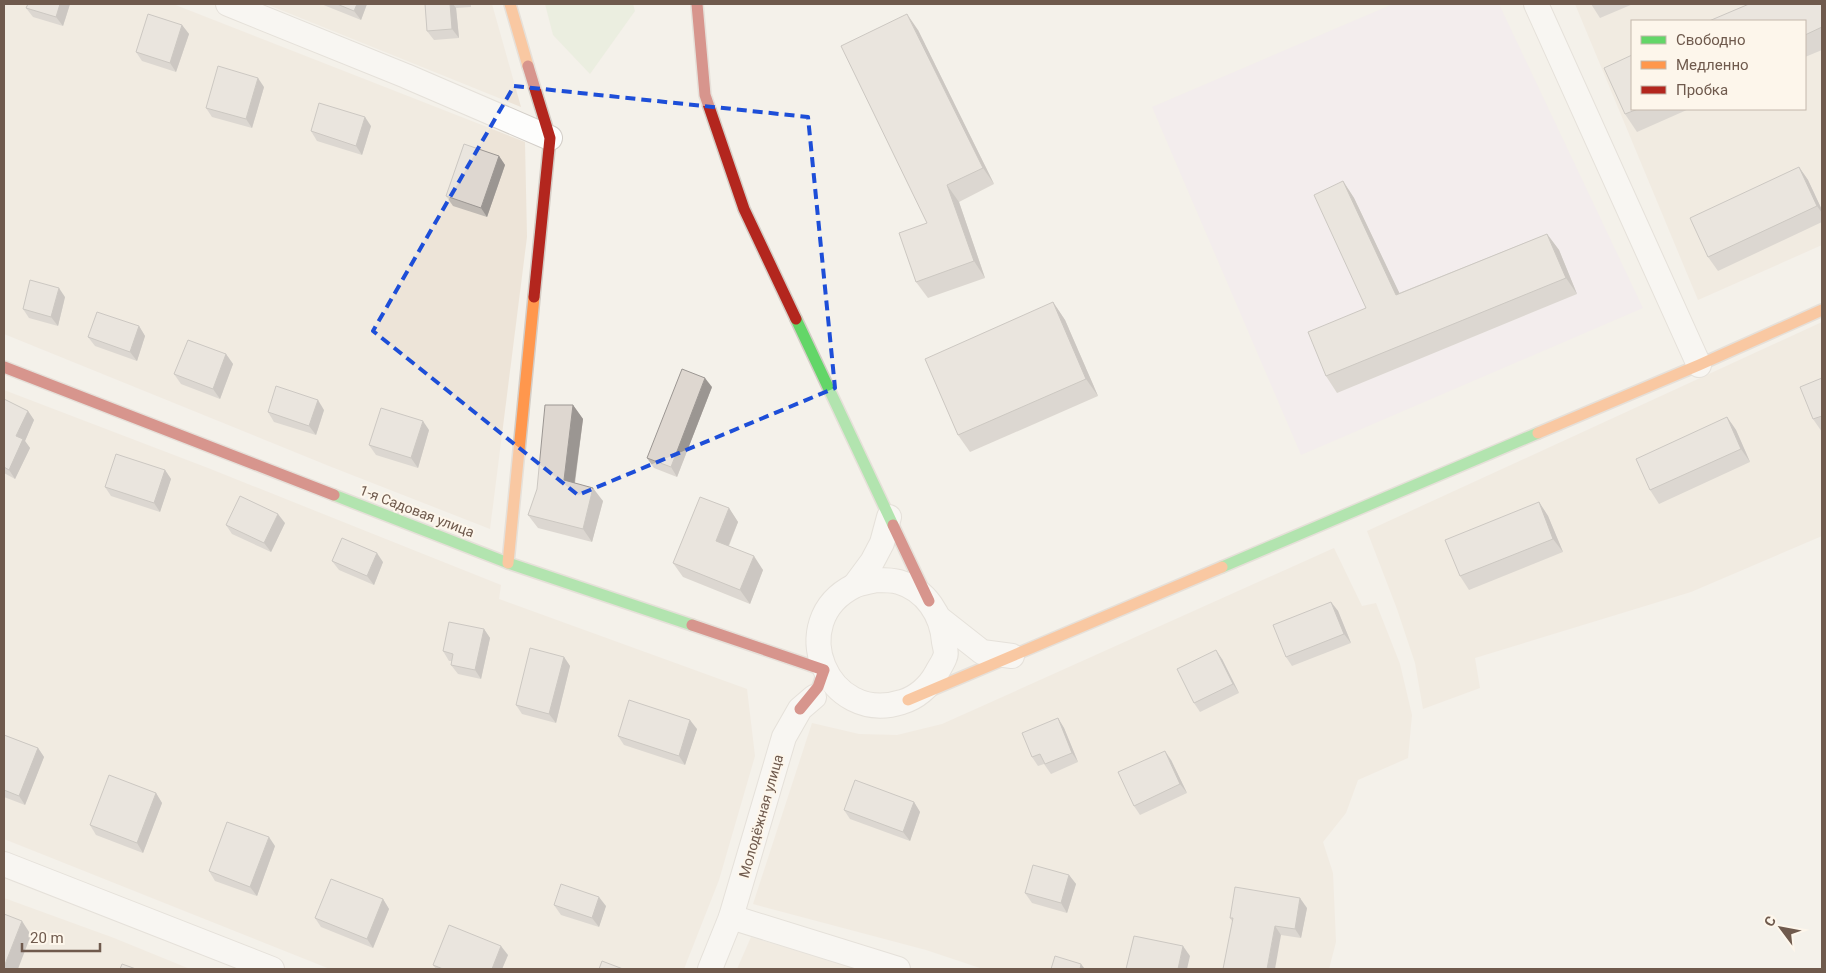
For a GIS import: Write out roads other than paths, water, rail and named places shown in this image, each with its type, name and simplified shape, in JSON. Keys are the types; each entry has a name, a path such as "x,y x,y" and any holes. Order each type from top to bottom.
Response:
{"street":[{"path":"228,4 406,76 550,138"},
{"path":"508,562 550,138 510,4"},
{"path":"697,4 705,95 744,209 943,630 946,656 926,688 908,700"},
{"path":"1536,4 1699,365"},
{"path":"889,517 882,543 872,562 855,585 837,598 827,611 819,632 818,645 824,670 837,688 851,698 872,705 894,705 908,700 1699,365 1822,310"},
{"name":"1-я Садовая улица","path":"4,367 508,562 824,670"},
{"path":"855,585 876,580 899,582 919,592 934,610 982,652 1012,656"},
{"path":"800,709 818,687 824,670"},
{"name":"Молодёжная улица","path":"710,969 731,917 784,737 800,709 816,696 842,692"},
{"path":"4,864 272,969"},
{"path":"731,917 898,969"}]}
